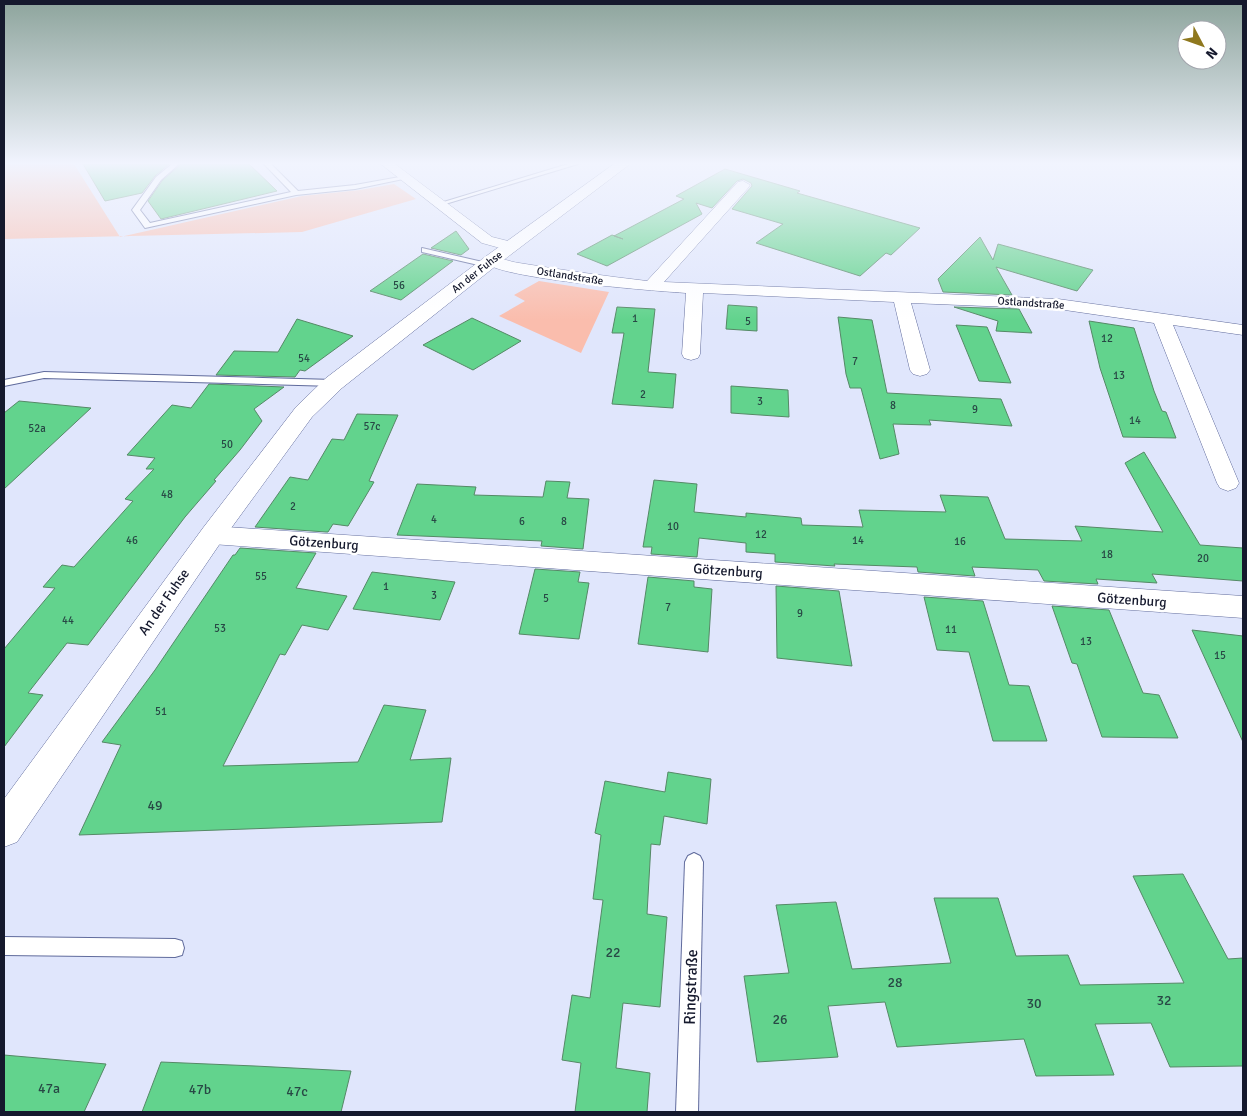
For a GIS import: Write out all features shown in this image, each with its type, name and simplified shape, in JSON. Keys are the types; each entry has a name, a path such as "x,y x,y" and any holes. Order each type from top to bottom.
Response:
{"street":[{"name":"Ostlandstraße","path":"456,216 487,240 496,257 505,266 601,281 651,286 1058,304 1243,330"},
{"name":"An der Fuhse","path":"4,829 212,535 304,412 334,383 496,257 552,216"},
{"path":"651,286 715,216"},
{"path":"690,354 695,287"},
{"path":"901,296 920,370"},
{"path":"1161,318 1228,483"},
{"name":"Götzenburg","path":"212,535 1243,608"}],"lane":[{"path":"141,216 148,226 192,216"},
{"path":"424,250 496,257"},
{"path":"4,383 44,374 334,383"},
{"name":"Ringstraße","path":"687,1112 694,862"},
{"path":"4,946 175,948"}],"shaded area":[{"path":"4,216 107,216 120,236 4,239"},
{"path":"213,216 357,216 302,232 124,236"},
{"path":"539,281 609,292 581,353 499,316 525,301 514,295"}],"building":[{"path":"159,216 173,216 161,219"},
{"path":"652,216 698,216 607,266 577,254 612,235 614,236"},
{"path":"756,216 878,216 920,228 891,255 886,253 860,276 756,243 783,224"},
{"path":"456,231 469,249 461,255 431,248"},
{"path":"980,237 993,260 998,244 1093,270 1077,291 996,267 1012,295 943,292 938,279"},
{"path":"423,254 453,261 401,300 370,291"},
{"path":"728,305 757,307 757,331 726,329"},
{"path":"617,307 655,309 648,372 676,374 673,408 612,404 624,333 612,333"},
{"path":"954,307 1019,309 1032,333 996,331 998,321"},
{"path":"838,317 872,320 887,393 1001,399 1012,426 929,420 931,425 893,424 899,454 880,459 861,388 850,388 846,374"},
{"path":"472,318 521,341 473,370 423,345"},
{"path":"297,319 353,336 305,371 300,370 295,377 216,375 234,351 278,352"},
{"path":"1089,321 1134,328 1154,391 1162,411 1166,412 1176,438 1123,437 1100,368"},
{"path":"956,325 987,327 1011,383 979,381"},
{"path":"209,384 284,387 254,409 262,421 214,480 216,481 185,517 88,645 67,643 28,693 43,695 4,747 4,649 55,588 43,587 62,565 74,567 133,501 125,499 154,469 146,469 155,458 127,455 172,405 191,408"},
{"path":"731,386 788,390 789,417 731,413"},
{"path":"19,401 91,408 4,489 4,413"},
{"path":"357,414 398,415 369,481 374,482 348,526 333,524 328,532 255,527 290,477 308,480 332,439 344,440"},
{"path":"1144,452 1200,545 1243,548 1243,581 1152,574 1157,583 1096,579 1098,584 1044,581 1038,570 972,567 975,576 918,572 917,567 834,564 835,566 775,562 775,554 746,552 746,543 699,538 697,557 651,554 652,547 643,547 654,480 697,484 694,512 746,517 746,513 801,518 802,525 863,527 859,510 946,512 940,495 988,497 1005,539 1082,541 1075,526 1163,532 1125,463"},
{"path":"546,481 570,482 567,498 589,499 583,549 541,546 542,541 397,535 417,484 476,487 474,495 543,497"},
{"path":"240,548 316,553 296,588 347,596 328,630 302,625 285,655 280,654 223,766 358,762 384,705 426,710 410,760 451,758 442,822 79,835 121,745 102,742 155,670 233,555"},
{"path":"535,569 580,572 578,582 589,583 579,639 519,634"},
{"path":"372,572 455,582 440,620 353,609"},
{"path":"648,577 694,581 694,587 712,589 708,652 638,644"},
{"path":"776,586 839,591 852,666 777,658"},
{"path":"924,597 983,601 1009,685 1029,686 1047,741 993,741 969,652 937,650"},
{"path":"1052,606 1109,610 1143,693 1159,695 1178,738 1102,737 1077,664 1072,663"},
{"path":"1192,630 1243,636 1243,742"},
{"path":"668,772 711,779 707,824 664,816 660,845 651,844 647,914 667,917 660,1007 623,1003 616,1068 650,1073 647,1112 575,1112 581,1063 562,1060 572,995 590,998 603,900 593,899 601,835 595,833 605,781 665,792"},
{"path":"1183,874 1228,959 1243,958 1243,1066 1170,1067 1151,1023 1095,1024 1114,1075 1036,1076 1024,1039 897,1047 885,1002 828,1006 838,1057 757,1062 744,976 789,973 776,905 836,902 852,969 951,963 934,898 998,898 1016,956 1068,955 1080,985 1184,983 1133,876"},
{"path":"4,1055 106,1064 84,1112 4,1112"},
{"path":"161,1062 351,1071 341,1112 142,1112"}]}
